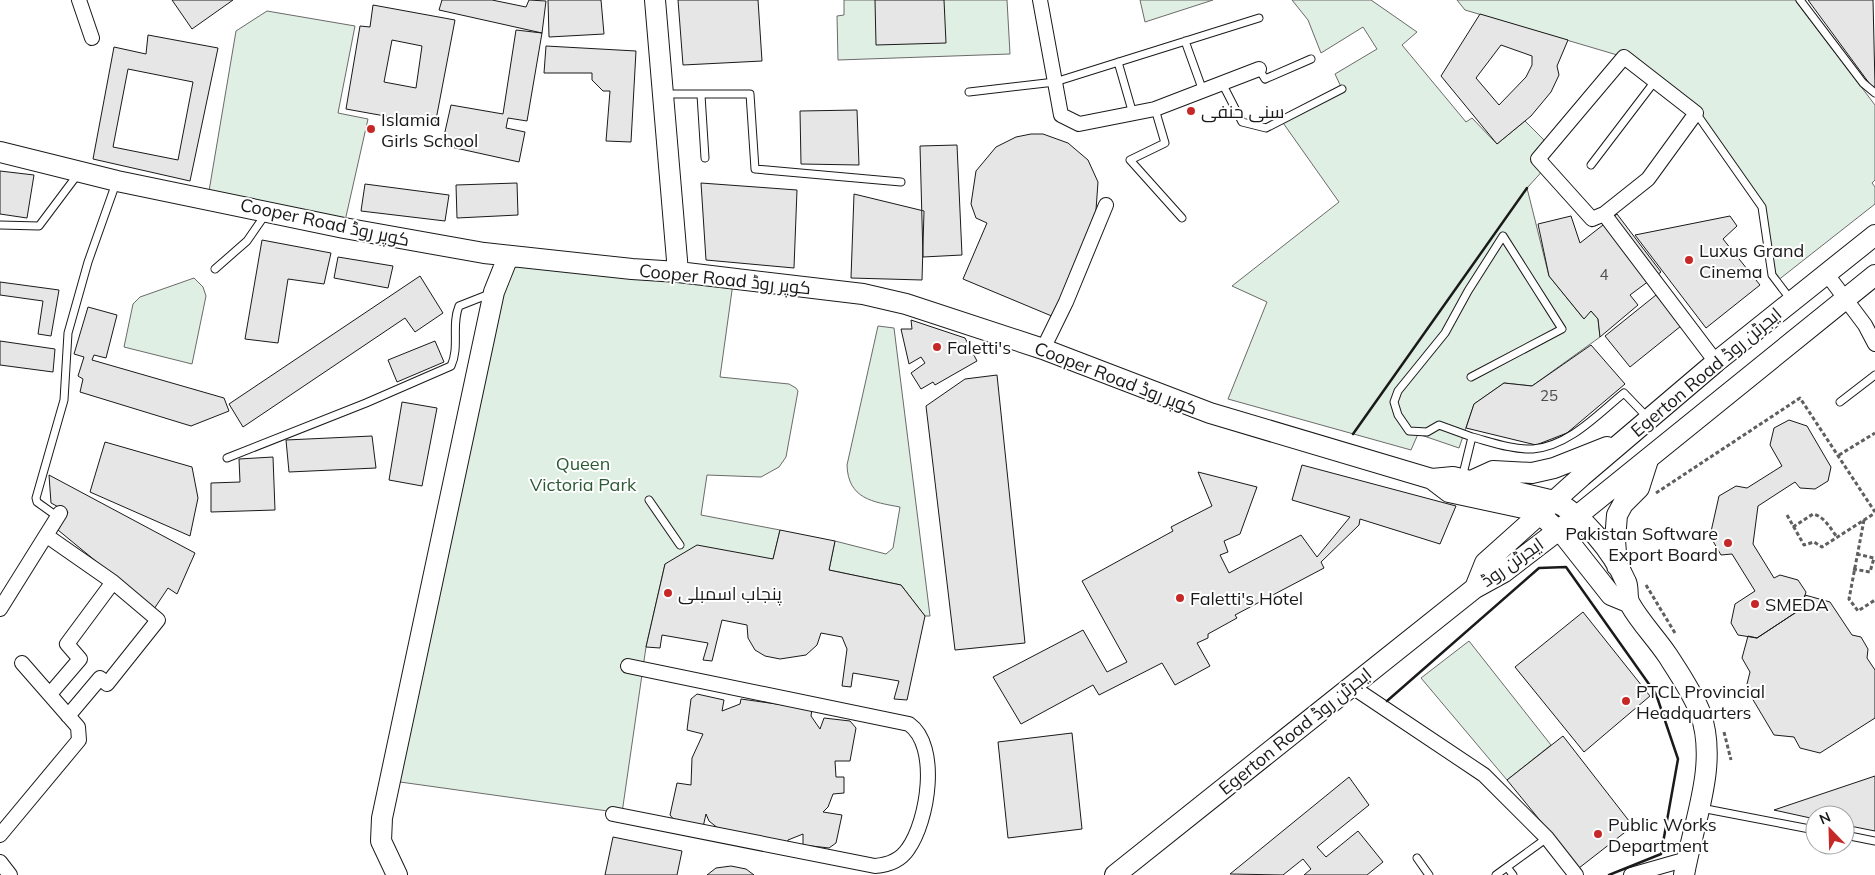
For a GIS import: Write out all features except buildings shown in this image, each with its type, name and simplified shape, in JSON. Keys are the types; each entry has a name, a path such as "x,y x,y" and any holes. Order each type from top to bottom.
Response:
{"main road":[{"path":"655,0 678,272"},
{"name":"Cooper Road کوپر روڈ","path":"0,152 80,172 344,228 508,257 678,272 863,294 906,304 1043,349 1210,413 1432,478 1453,477 1466,480 1547,507"},
{"name":"Egerton Road ایجرٹن روڈ","path":"1547,507 1648,418 1875,235"},
{"path":"484,253 495,289"},
{"path":"397,875 381,841 382,818 495,289 508,257"},
{"name":"Egerton Road ایجرٹن روڈ","path":"1558,529 1648,460 1875,275"},
{"path":"1466,480 1493,471 1532,473 1554,468 1624,440"},
{"path":"1617,566 1615,540 1617,515 1623,504 1639,488 1648,460"},
{"name":"Cooper Road کوپر روڈ","path":"1432,478 1449,492 1528,509 1547,507"},
{"path":"1547,507 1577,516 1593,533 1617,566 1627,584 1628,602"},
{"path":"1547,507 1558,529 1611,595 1628,602 1667,655 1699,710 1707,747 1706,764 1685,867"},
{"name":"ایجرٹن روڈ","path":"1475,588 1485,563 1547,507"},
{"name":"ایجرٹن روڈ","path":"1475,588 1504,572 1558,529"},
{"name":"Egerton Road ایجرٹن روڈ","path":"1115,875 1475,588"}],"street":[{"path":"79,0 92,38"},
{"path":"1040,0 1060,115 1079,124 1155,109 1259,69"},
{"path":"1624,57 1696,113 1648,179 1604,214 1592,219 1538,158 1624,57"},
{"path":"1043,349 1066,302 1106,205"},
{"path":"1604,214 1716,362"},
{"path":"1826,273 1865,325 1875,344"},
{"path":"0,609 59,515"},
{"path":"47,536 113,582 158,620 107,684 100,678 68,716"},
{"path":"50,694 80,658 67,644 113,582"},
{"path":"0,835 79,740 78,727 22,662"},
{"path":"613,814 875,866 898,860 908,849 925,804 928,775 921,735 909,724 628,666"},
{"path":"1351,686 1484,775 1547,838 1576,875"},
{"path":"0,862 10,875"},
{"path":"1631,875 1685,867"}],"lane":[{"path":"1800,0 1863,83 1875,93"},
{"path":"969,92 1055,82 1259,18"},
{"path":"1185,41 1203,91"},
{"path":"1259,69 1265,79 1312,59"},
{"path":"1118,62 1133,114"},
{"path":"1591,165 1654,81"},
{"path":"1222,84 1242,122 1266,128 1342,89"},
{"path":"662,94 750,94 755,169 901,182"},
{"path":"701,94 705,158"},
{"path":"1155,109 1165,143 1130,160 1182,218"},
{"path":"1696,113 1762,207 1772,275 1792,301"},
{"path":"0,225 39,226 80,172"},
{"path":"59,515 37,502 36,498 64,400 68,333 88,262 117,180"},
{"path":"215,269 248,241 268,211"},
{"path":"1472,377 1562,328 1503,236 1468,291 1445,334 1398,391 1394,402 1398,416 1410,431 1427,432 1439,424 1472,437 1517,448 1544,446 1569,436 1624,393 1648,418"},
{"path":"227,458 366,404 451,366 454,359 456,315 459,306 495,289"},
{"path":"1840,402 1875,375"},
{"path":"1466,480 1472,437"},
{"path":"649,500 680,546"},
{"path":"1698,808 1805,828"},
{"path":"1855,837 1875,841"},
{"path":"1496,875 1547,838"},
{"path":"1417,858 1429,875"},
{"path":"1507,867 1513,875"}],"path":[{"path":"1649,497 1800,398 1875,512 1822,547 1814,542 1804,545 1787,515"},
{"path":"1838,455 1875,433"},
{"path":"1793,527 1813,514 1824,519 1836,537"},
{"path":"1864,520 1849,599 1858,611 1875,600"},
{"path":"1854,569 1870,572 1874,558 1857,554"},
{"path":"1644,583 1680,641"},
{"path":"1722,723 1731,760"}],"green space":[{"path":"844,0 1007,0 1010,54 838,60 837,16 844,15"},
{"path":"1140,0 1213,0 1145,22"},
{"path":"1292,0 1371,0 1417,32 1402,45 1466,122 1472,118 1497,144 1525,121 1549,145 1546,167 1527,188 1549,276 1583,318 1591,311 1598,319 1600,337 1532,386 1504,383 1474,404 1459,448 1418,434 1411,450 1228,399 1267,302 1232,286 1339,202 1281,120 1342,89 1335,74 1377,49 1363,27 1321,53 1308,20"},
{"path":"1457,0 1795,0 1875,105 1875,180 1872,183 1875,187 1875,204 1777,281 1772,275 1762,207 1699,117 1624,57 1465,10"},
{"path":"267,11 355,26 338,113 368,119 345,221 209,191 236,31"},
{"name":"Queen Victoria Park","path":"503,259 734,276 720,377 789,384 798,391 786,457 779,467 761,477 707,475 701,515 780,530 773,559 665,564 646,647 622,813 393,781"},
{"path":"194,278 203,287 206,296 192,364 124,347 133,304 140,297"},
{"path":"878,326 894,328 930,616 925,616 901,585 829,570 835,541 886,554 893,548 900,507 880,503 857,492 848,476 847,465"},
{"path":"1469,641 1551,745 1507,780 1421,678"}],"wall":[{"path":"1353,434 1527,188"},
{"path":"1387,701 1539,568 1566,567 1656,694 1678,759 1661,854 1609,875"}],"place":[{"name":"سنی حنفی","path":"1191,111"},
{"name":"Islamia Girls School","path":"371,129"},
{"name":"Luxus Grand Cinema","path":"1689,260"},
{"name":"Faletti's","path":"937,347"},
{"name":"Pakistan Software Export Board","path":"1728,543"},
{"name":"پنجاب اسمبلی","path":"668,593"},
{"name":"Faletti's Hotel","path":"1180,598"},
{"name":"SMEDA","path":"1755,604"},
{"name":"PTCL Provincial Headquarters","path":"1626,701"},
{"name":"Public Works Department","path":"1598,834"}]}
